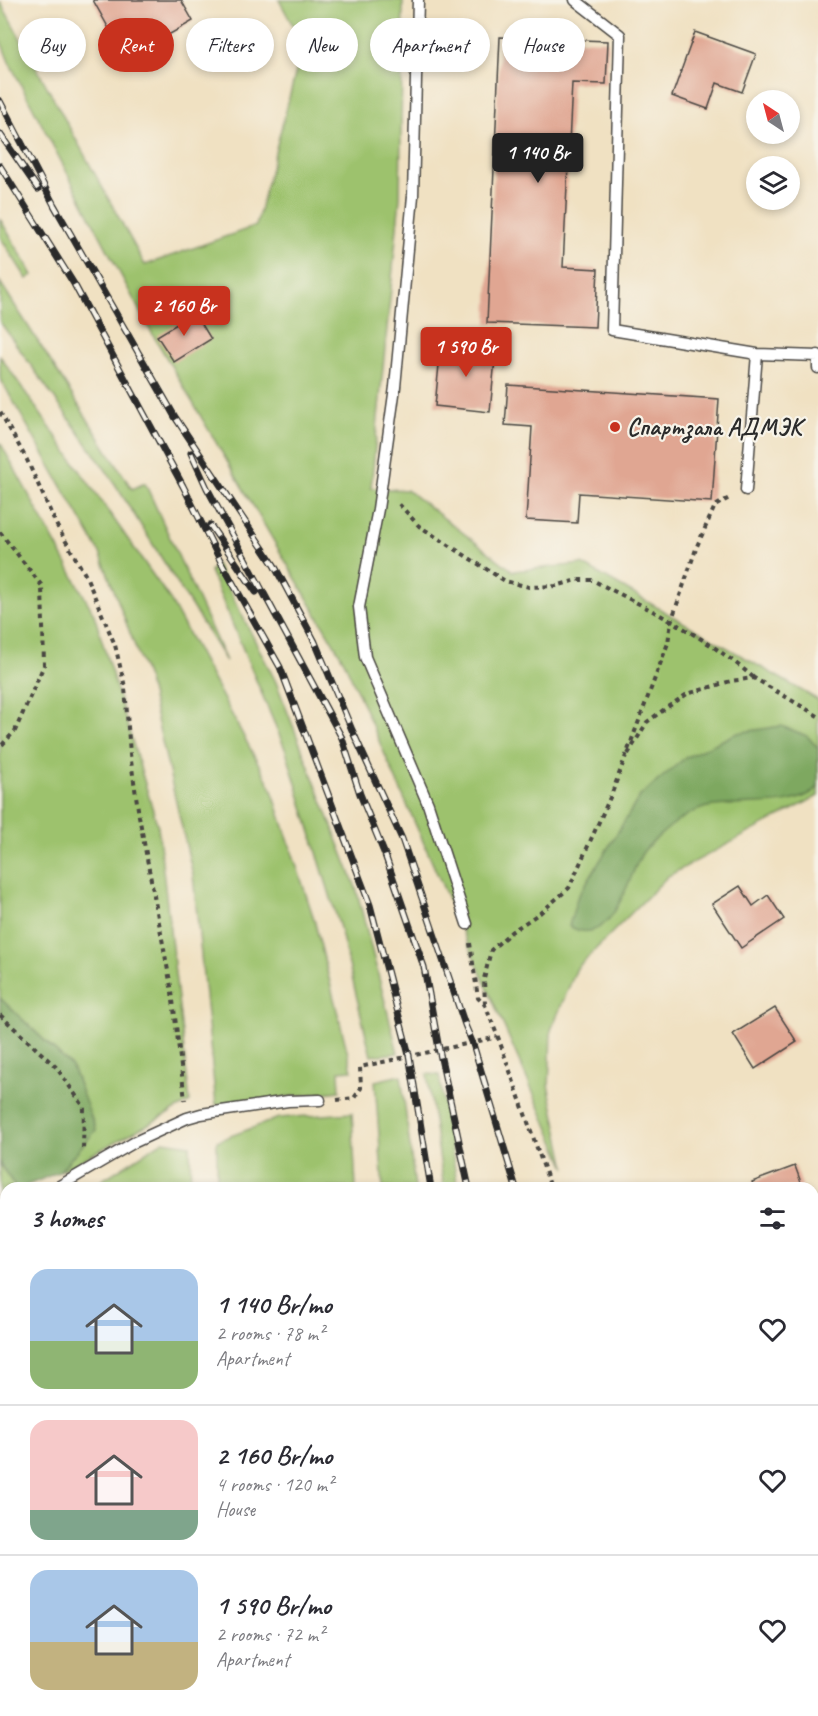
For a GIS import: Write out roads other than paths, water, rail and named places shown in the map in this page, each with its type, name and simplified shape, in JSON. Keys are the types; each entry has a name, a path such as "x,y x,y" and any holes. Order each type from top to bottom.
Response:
{"lane":[{"path":"418,0 413,196 395,387 383,473 359,607 365,657 428,804 467,924"},
{"path":"575,0 620,35 612,330 757,354 818,356 818,368"},
{"path":"746,490 757,354"},
{"path":"66,1182 135,1142 188,1118 288,1101 320,1100"}],"railway":[{"path":"0,101 54,205 175,417 274,565 315,642 402,839 473,1044 514,1182"},
{"path":"0,134 38,189"},
{"path":"0,166 74,284 183,486 220,560 280,667 370,905 409,1055 430,1182"},
{"path":"191,453 207,488 342,738 360,794 385,855 424,967 468,1182"},
{"path":"210,525 256,592"}],"place":[{"name":"Спартзала АДМЭК","path":"615,427"}]}
